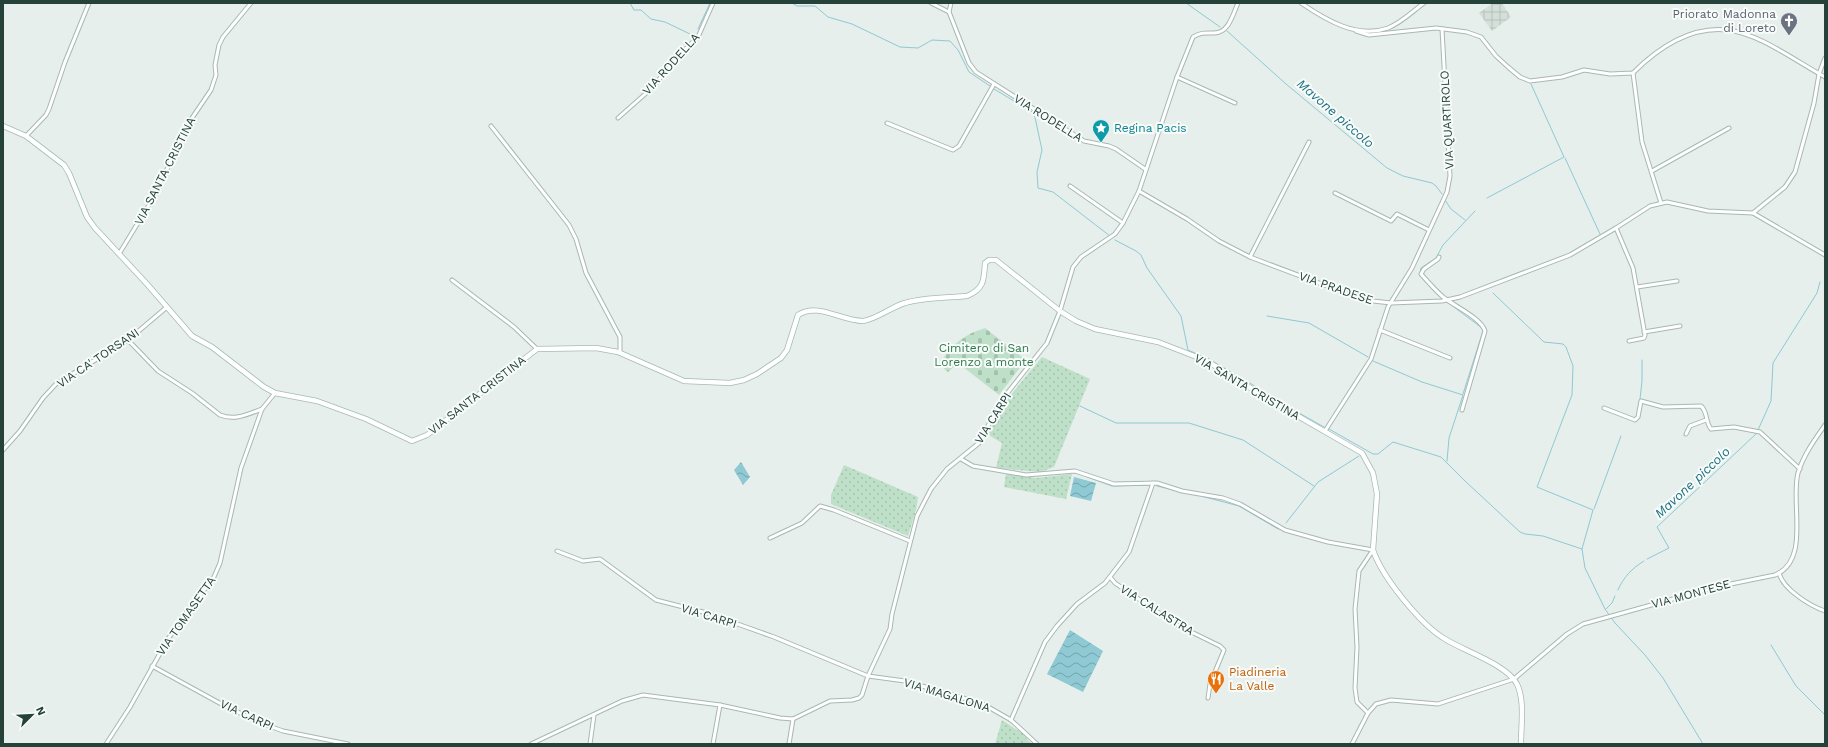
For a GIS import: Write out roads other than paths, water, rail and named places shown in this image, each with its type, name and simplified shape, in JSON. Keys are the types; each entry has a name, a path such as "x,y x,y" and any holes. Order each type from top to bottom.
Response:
{"street":[{"path":"26,136 46,115 49,109 65,62 89,3"},
{"name":"VIA SANTA CRISTINA","path":"119,255 152,200 192,118 211,90 216,75 218,50 223,37 251,3"},
{"name":"VIA RODELLA","path":"618,118 652,88 678,56 698,37 713,3"},
{"path":"931,3 949,12 951,3"},
{"name":"VIA CARPI","path":"793,719 830,701 859,698 862,695 868,676 890,629 892,614 917,516 931,489 947,469 979,443 1001,401 1047,342 1060,311 1073,267 1082,257 1115,234 1122,223 1139,191 1145,169 1177,77 1193,37 1199,33 1220,32 1224,30 1238,3"},
{"path":"1301,3 1327,19 1369,35 1442,29 1467,32 1481,36 1496,56 1524,79 1535,80 1556,78 1584,70 1610,74 1633,73 1651,55 1680,39 1691,34 1727,30 1774,47 1825,77"},
{"path":"1356,31 1388,28 1424,3"},
{"name":"VIA RODELLA","path":"949,12 961,45 972,68 994,84 1036,108 1084,141 1116,149 1145,169"},
{"name":"VIA QUARTIROLO","path":"1325,431 1371,359 1388,307 1412,268 1447,192 1450,176 1442,29"},
{"path":"1825,58 1819,74 1813,109 1793,177 1785,187 1753,213 1778,229 1825,255"},
{"path":"1633,73 1642,142 1661,203"},
{"path":"1177,77 1235,103"},
{"path":"887,123 953,150 959,146 994,84"},
{"name":"VIA SANTA CRISTINA","path":"3,126 26,136 64,165 87,217 192,336 212,347 264,387 275,393 317,401 366,419 412,441 427,435 537,348 596,348 620,353 684,381 716,384 744,380 757,374 781,358 787,350 798,315 804,311 814,310 864,321 895,306 908,302 967,296 976,292 981,287 984,279 985,263 989,260 996,260 1060,311 1076,321 1095,329 1158,342 1207,361 1270,400 1362,453 1373,473 1377,494 1373,550 1359,571 1356,584 1355,609 1357,647 1355,688 1357,702 1368,712"},
{"path":"491,126 569,224 576,238 586,273 620,337 620,353"},
{"path":"1652,171 1729,128"},
{"path":"1250,257 1309,142"},
{"path":"1070,186 1122,223"},
{"name":"VIA PRADESE","path":"1139,191 1187,219 1219,241 1250,257 1364,300 1391,304 1449,301 1570,255 1650,206 1661,203 1673,202 1708,211 1753,213"},
{"path":"1335,192 1391,220 1397,214 1429,230"},
{"path":"1616,228 1632,268 1637,287 1644,332 1644,338 1629,342"},
{"path":"1439,257 1438,260 1424,269 1422,274 1431,286 1449,301 1480,322 1485,331 1462,410"},
{"name":"VIA SANTA CRISTINA","path":"452,280 514,327 537,348"},
{"path":"1637,287 1677,281"},
{"name":"VIA CA' TORSANI","path":"3,450 20,430 43,398 56,384 128,340 168,307"},
{"path":"1644,332 1680,326"},
{"path":"1380,330 1450,358"},
{"path":"128,340 158,371 192,393 220,415 239,417 262,409"},
{"name":"VIA TOMASETTA","path":"106,744 130,707 152,666 188,610 213,579 220,563 240,468 262,409 275,393"},
{"path":"1604,408 1635,420 1638,417 1641,401 1663,407 1701,406 1705,410 1706,420 1711,429 1734,427 1760,432 1800,469"},
{"path":"1686,434 1690,426 1706,420"},
{"path":"1825,425 1800,469 1797,483 1796,548 1790,564 1779,573 1785,584 1804,600 1814,607 1825,611"},
{"path":"961,459 973,466 1026,475 1075,471 1114,484 1153,483 1182,491 1223,498 1240,504 1285,530 1328,542 1373,550 1375,557 1393,585 1432,630 1444,639 1498,667 1514,679 1522,703 1521,744"},
{"name":"VIA CALASTRA","path":"1011,720 1045,642 1077,604 1105,583 1128,552 1153,483"},
{"path":"770,538 802,523 820,506 834,510 910,541"},
{"name":"VIA CARPI","path":"557,551 583,561 600,559 656,600 703,612 730,621 781,640 868,676"},
{"name":"VIA MONTESE","path":"1514,679 1575,628 1613,615 1716,587 1779,573"},
{"name":"VIA CALASTRA","path":"1110,577 1115,583 1177,625 1220,646 1224,650 1210,684 1208,698"},
{"name":"VIA CARPI","path":"152,666 236,712 262,723 283,731 348,744"},
{"name":"VIA MAGALONA","path":"868,676 904,681 982,704 1011,720 1037,744"},
{"path":"1352,744 1368,712 1376,704 1382,701 1391,700 1438,704 1514,679"},
{"path":"531,744 622,701 643,695 720,705 780,718 793,719 789,744"},
{"path":"713,744 720,705"},
{"path":"590,744 594,715"}],"water":[{"path":"741,462 750,477 743,485 734,470"},
{"path":"1074,477 1096,483 1091,501 1070,496"},
{"path":"1070,630 1103,651 1083,692 1047,674"}],"waterway":[{"name":"Mavone piccolo","path":"630,3 634,10 641,10 651,19 665,22 690,34"},
{"name":"Mavone piccolo","path":"698,29 710,3"},
{"name":"Mavone piccolo","path":"792,3 797,6 815,6 828,17 852,24 900,47 918,48 932,40 950,41 958,50 969,72 990,86"},
{"name":"Mavone piccolo","path":"1186,3 1220,27"},
{"name":"Mavone piccolo","path":"1227,31 1286,84 1387,168 1403,176 1432,183 1442,194"},
{"name":"Mavone piccolo","path":"1487,198 1564,157 1531,84"},
{"name":"Mavone piccolo","path":"994,89 1034,113 1042,150 1037,172 1038,188 1053,192 1110,236"},
{"name":"Mavone piccolo","path":"1565,158 1600,234"},
{"name":"Mavone piccolo","path":"1445,200 1451,209 1465,220"},
{"name":"Mavone piccolo","path":"1420,273 1421,268 1436,258 1443,245 1475,211"},
{"name":"Mavone piccolo","path":"1115,240 1141,255 1147,268 1181,316 1188,350 1211,360"},
{"name":"Mavone piccolo","path":"1423,279 1443,299"},
{"name":"Mavone piccolo","path":"1758,430 1771,401 1773,363 1817,293 1820,282"},
{"name":"Mavone piccolo","path":"1493,293 1544,342 1563,344 1566,347 1573,366 1572,395 1537,487 1593,510 1582,549"},
{"name":"Mavone piccolo","path":"1450,304 1482,328"},
{"name":"Mavone piccolo","path":"1267,316 1309,323 1368,357"},
{"name":"Mavone piccolo","path":"1463,394 1483,331"},
{"name":"Mavone piccolo","path":"1640,399 1642,360"},
{"name":"Mavone piccolo","path":"1373,361 1422,382 1463,395 1449,438 1447,461"},
{"name":"Mavone piccolo","path":"1214,362 1324,427"},
{"path":"1080,406 1116,423 1189,423 1243,440 1314,486"},
{"name":"Mavone piccolo","path":"1329,429 1373,454 1378,454 1393,442 1441,457 1520,532 1543,536 1582,549 1585,568 1605,609 1615,623 1645,655 1663,678 1703,744"},
{"name":"Mavone piccolo","path":"1647,559 1669,548 1657,527 1757,433"},
{"name":"Mavone piccolo","path":"1594,509 1621,436"},
{"path":"1286,523 1318,482 1359,456"},
{"path":"1087,477 1112,486 1150,485"},
{"path":"1157,486 1178,491"},
{"path":"1201,496 1239,506 1278,529"},
{"name":"Mavone piccolo","path":"1618,590 1622,581 1628,574 1644,561"},
{"name":"Mavone piccolo","path":"1606,609 1612,603 1615,596"},
{"name":"Mavone piccolo","path":"1771,645 1796,686 1824,714"}],"place":[{"name":"Priorato Madonna di Loreto","path":"1789,36"},
{"name":"Regina Pacis","path":"1101,143"},
{"name":"Piadineria La Valle","path":"1216,694"}],"park label":[{"name":"Cimitero di San Lorenzo a monte","path":"984,355"}]}
